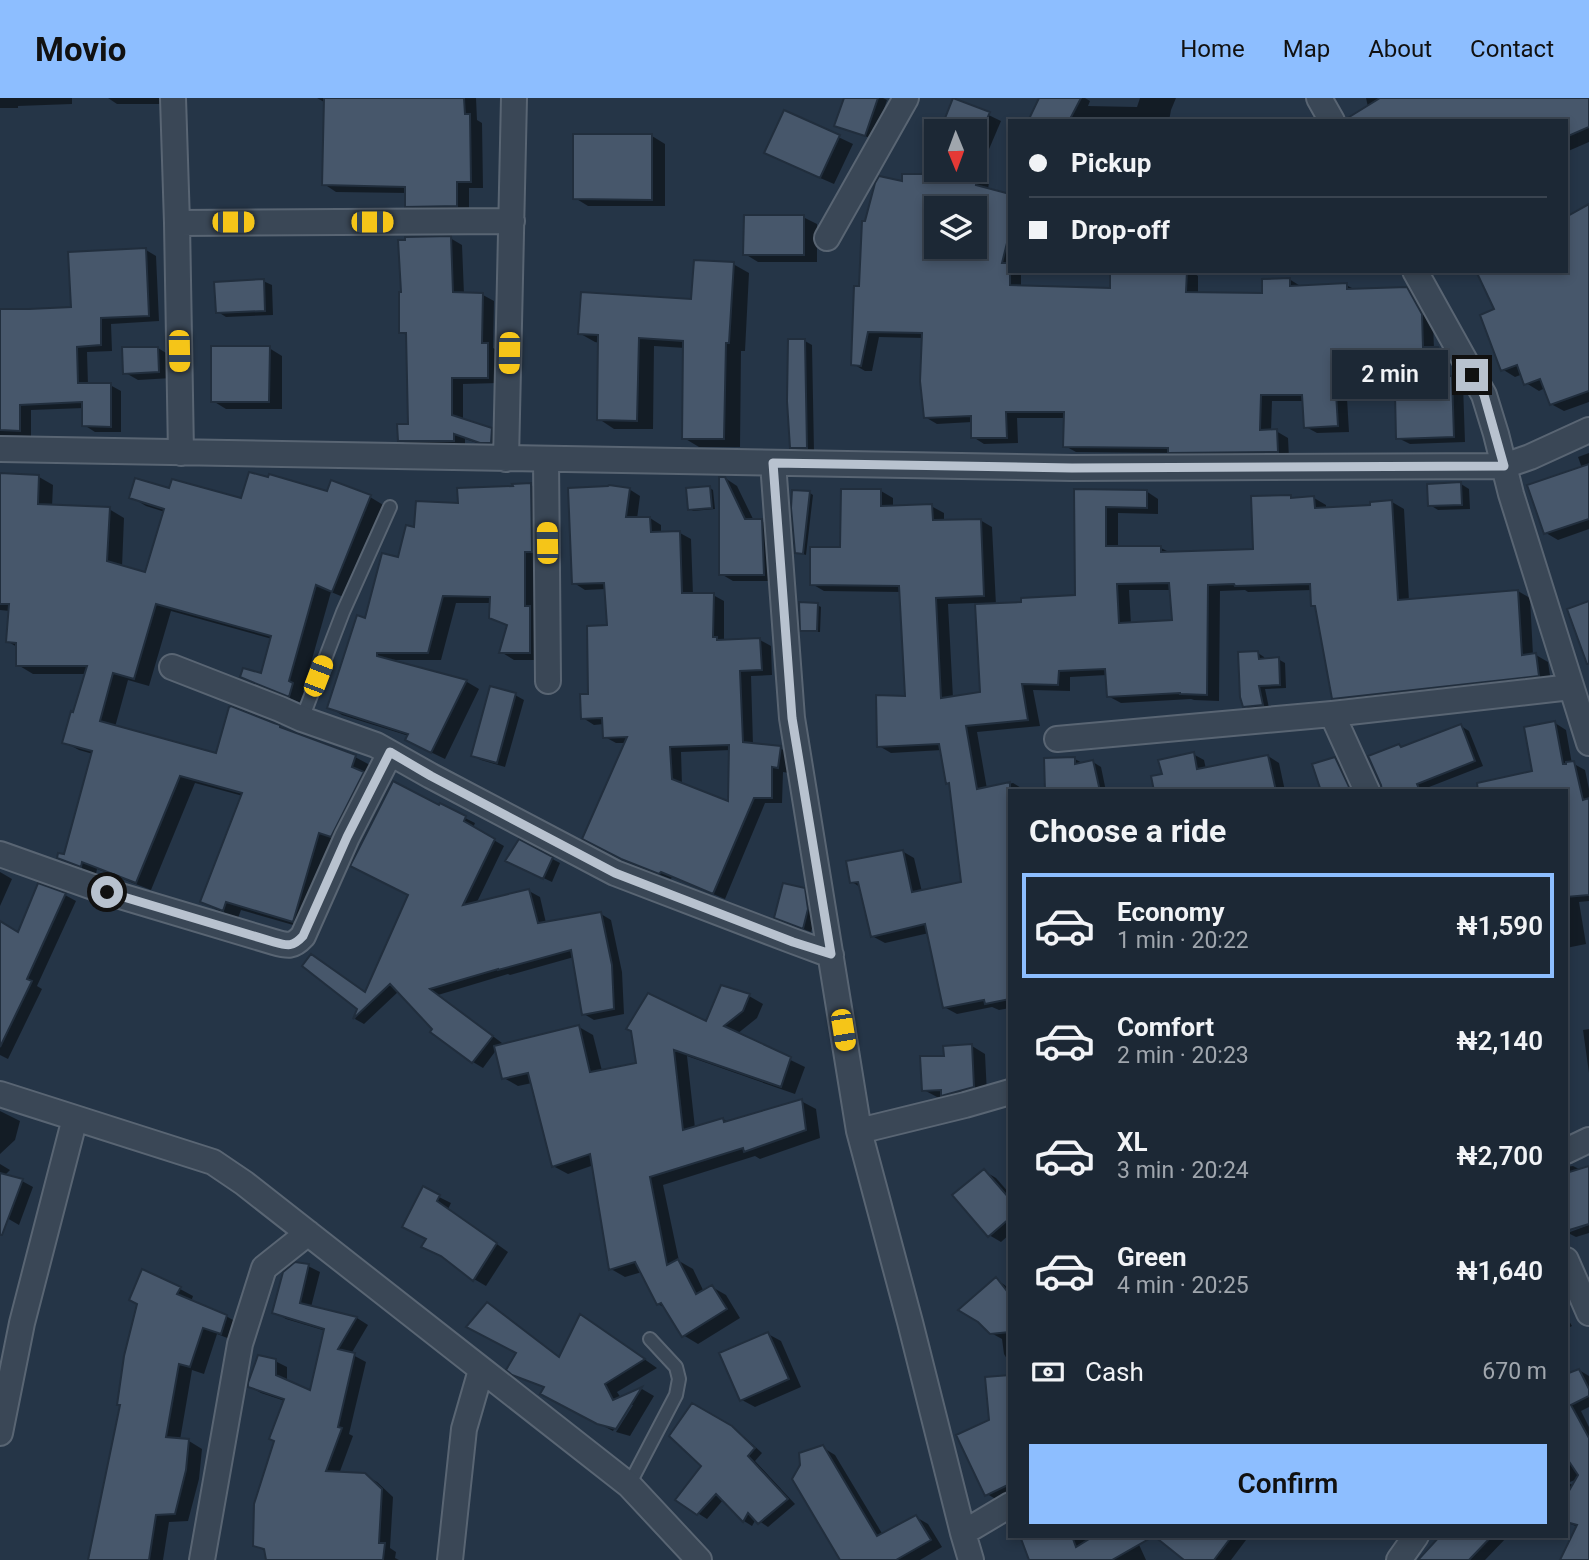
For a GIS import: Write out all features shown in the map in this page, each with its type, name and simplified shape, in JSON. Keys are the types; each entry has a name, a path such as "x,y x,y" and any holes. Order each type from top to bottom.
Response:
{"street":[{"path":"173,98 181,453"},
{"path":"506,459 514,98"},
{"path":"827,237 906,98"},
{"path":"1319,98 1331,119"},
{"path":"177,223 512,221"},
{"path":"1416,273 1484,395 1511,494 1589,743"},
{"path":"0,449 1072,468 1504,466 1531,457 1589,430"},
{"path":"546,459 548,681"},
{"path":"773,463 792,718 859,1131 971,1560"},
{"path":"172,667 302,719 376,745 615,873 793,942 831,954"},
{"path":"1058,739 1332,714 1571,687"},
{"path":"1332,714 1366,789"},
{"path":"0,854 107,892 274,942 287,945 296,943 303,936 347,837 390,752"},
{"path":"859,1131 1008,1093"},
{"path":"0,1094 213,1162 244,1183 629,1486 699,1560"},
{"path":"0,1433 22,1323 75,1118"},
{"path":"1568,1150 1589,1140"},
{"path":"201,1560 240,1344 264,1268 307,1233"},
{"path":"1568,1265 1589,1313"},
{"path":"450,1560 464,1429 481,1370"},
{"path":"963,1533 1008,1506"},
{"path":"1399,1560 1415,1538"}],"lane":[{"path":"302,719 343,612 390,507"},
{"path":"629,1486 676,1395 679,1379 676,1367 650,1339"}],"building":[{"path":"324,98 464,98 465,114 470,114 471,182 457,182 457,206 405,207 405,187 322,185"},
{"path":"844,98 878,98 865,136 834,126"},
{"path":"953,98 990,112 987,119 945,119"},
{"path":"1039,98 1081,98 1070,119 1029,119"},
{"path":"1380,98 1589,98 1589,127 1568,136 1568,119 1346,119"},
{"path":"784,110 840,135 820,178 764,153"},
{"path":"573,134 652,134 652,200 573,199"},
{"path":"924,170 924,182 976,182 976,185 1008,193 1008,239 1002,263 1008,263 1010,285 1110,288 1110,273 1187,273 1186,292 1262,293 1262,279 1290,278 1290,286 1347,283 1347,289 1407,287 1422,314 1423,347 1438,347 1439,376 1452,376 1454,437 1396,439 1395,394 1336,392 1338,426 1304,428 1302,395 1261,395 1260,430 1277,429 1278,452 1168,453 1168,448 1063,447 1064,412 1006,412 1007,438 971,438 971,416 924,418 920,381 922,333 868,332 861,366 851,365 854,286 859,286 862,221 865,221 879,176 902,181 902,174 922,174"},
{"path":"1589,204 1589,391 1550,405 1540,379 1524,385 1517,365 1501,371 1480,315 1494,309 1477,273 1568,273 1568,216"},
{"path":"744,215 804,215 804,255 743,255"},
{"path":"451,236 453,292 483,293 482,343 488,343 488,378 452,378 452,415 492,428 491,443 480,443 454,434 454,441 398,441 397,424 408,424 406,333 399,333 401,292 398,240 405,240 405,237"},
{"path":"146,248 149,316 101,318 101,345 77,347 78,383 111,383 111,427 82,426 82,402 20,405 20,431 0,430 0,309 71,307 68,252"},
{"path":"694,260 734,262 729,343 726,343 724,439 682,439 683,341 639,338 637,421 597,420 598,335 578,334 581,292 691,299"},
{"path":"264,279 265,311 216,313 214,282"},
{"path":"788,339 805,339 807,448 790,448 787,401"},
{"path":"211,346 270,346 269,402 211,402"},
{"path":"122,347 158,347 159,372 123,374"},
{"path":"1589,464 1589,519 1544,534 1527,485"},
{"path":"249,472 268,477 269,474 327,491 331,480 371,495 332,592 316,585 289,681 293,683 289,697 240,677 243,668 261,673 271,636 156,604 134,679 113,673 100,721 216,753 231,706 356,755 352,767 364,772 331,837 319,833 293,922 226,902 223,911 200,902 242,793 180,776 136,883 82,862 81,867 57,858 58,853 64,854 92,751 62,743 87,666 16,666 16,643 6,642 9,604 0,604 0,473 39,475 38,504 110,507 107,561 145,572 164,509 129,498 135,478 169,488 172,479 241,498"},
{"path":"719,477 725,477 745,519 762,519 764,575 719,575"},
{"path":"1461,482 1462,505 1428,506 1427,484"},
{"path":"531,483 532,552 525,552 525,606 530,606 530,653 499,653 507,625 489,618 490,597 443,596 428,653 377,653 377,656 467,680 431,753 405,740 408,734 327,708 357,615 365,618 382,553 398,557 406,525 414,527 416,501 458,503 457,488"},
{"path":"710,486 712,508 688,510 686,488"},
{"path":"568,488 630,488 626,517 650,517 651,532 680,531 682,593 714,593 713,637 717,637 717,640 760,638 762,670 740,671 743,742 781,746 778,768 772,767 772,798 754,798 713,894 621,859 582,839 627,737 603,738 602,718 581,719 580,694 588,694 587,626 607,625 604,583 572,584","holes":["729,745 728,801 672,779 670,747"]},
{"path":"841,489 881,489 881,506 932,504 933,520 981,519 984,596 936,598 941,698 980,692 975,604 1021,602 1021,598 1075,595 1074,489 1147,490 1147,508 1106,507 1106,546 1161,546 1161,552 1253,549 1251,496 1314,496 1315,508 1370,505 1370,502 1392,500 1398,600 1518,590 1522,655 1536,653 1539,676 1332,699 1315,606 1311,606 1310,584 1234,584 1208,585 1207,695 1180,693 1107,697 1105,669 1059,671 1058,685 1022,684 1028,720 966,726 977,789 1010,782 1008,999 985,1004 984,1000 943,1008 925,924 871,937 858,882 850,883 846,861 903,850 912,892 961,882 949,783 946,784 939,744 877,747 876,695 905,696 899,586 810,585 810,547 840,547","holes":["1169,583 1172,620 1119,623 1117,584"]},
{"path":"792,490 810,491 803,554 795,553"},
{"path":"1589,601 1589,664 1587,664 1567,609"},
{"path":"799,602 818,603 817,631 800,631"},
{"path":"1258,651 1259,659 1279,657 1280,685 1259,686 1263,705 1243,707 1238,652"},
{"path":"490,686 516,693 497,763 471,756"},
{"path":"1555,721 1563,764 1574,761 1583,800 1589,798 1589,895 1568,897 1568,789 1478,789 1477,783 1532,771 1524,727"},
{"path":"1461,724 1475,761 1417,784 1419,789 1382,789 1368,756 1399,744 1401,747"},
{"path":"1194,752 1197,769 1268,755 1276,789 1154,789 1151,776 1162,774 1158,760"},
{"path":"1075,757 1075,764 1093,760 1100,789 1045,789 1044,758"},
{"path":"1335,757 1350,789 1320,789 1312,764"},
{"path":"393,781 466,816 464,821 495,839 463,905 529,889 538,923 601,912 612,965 614,1009 582,1015 571,950 430,989 493,1036 472,1063 430,1032 432,1029 390,984 353,1019 357,1009 302,966 311,954 365,992 408,895 350,866"},
{"path":"519,839 553,857 543,879 505,861"},
{"path":"38,883 66,893 27,979 32,981 0,1047 0,921 18,932"},
{"path":"783,883 805,888 808,909 803,929 774,918"},
{"path":"721,985 750,994 743,1011 724,1026 791,1057 781,1087 674,1050 683,1130 723,1118 724,1122 802,1099 806,1130 744,1152 743,1148 650,1177 667,1265 678,1259 696,1294 712,1285 727,1309 682,1337 661,1303 657,1305 635,1262 609,1270 590,1154 552,1167 528,1073 502,1079 494,1046 579,1025 590,1072 636,1063 631,1031 626,1029 648,993 706,1021"},
{"path":"972,1044 974,1087 941,1096 941,1090 922,1091 920,1056 944,1056 943,1046"},
{"path":"1589,1166 1589,1224 1568,1230 1568,1172"},
{"path":"984,1169 1008,1197 1008,1220 988,1237 952,1195"},
{"path":"0,1173 23,1179 2,1235 0,1235"},
{"path":"423,1186 440,1195 437,1201 497,1243 473,1281 441,1256 421,1247 426,1239 402,1227"},
{"path":"295,1262 309,1264 300,1303 357,1317 338,1349 355,1353 338,1427 342,1428 326,1471 365,1473 382,1489 379,1543 385,1543 383,1560 266,1560 264,1549 253,1546 254,1504 274,1441 269,1439 284,1399 248,1387 248,1383 258,1355 276,1359 276,1375 310,1390 324,1329 272,1313 283,1272"},
{"path":"142,1269 181,1287 177,1294 227,1315 221,1334 203,1328 190,1367 179,1364 166,1437 189,1439 186,1470 175,1514 156,1515 149,1560 88,1560 120,1405 117,1405 124,1356 137,1304 129,1300"},
{"path":"996,1277 1008,1292 1008,1332 990,1334 978,1322 958,1310"},
{"path":"487,1302 559,1357 580,1314 645,1359 605,1384 613,1400 642,1387 616,1429 597,1424 540,1394 544,1387 512,1375 506,1370 516,1353 466,1327"},
{"path":"768,1332 789,1379 740,1401 719,1353"},
{"path":"1579,1369 1589,1389 1589,1396 1571,1405 1589,1438 1589,1560 1560,1560 1577,1525 1568,1523 1568,1492 1578,1475 1568,1460 1568,1373"},
{"path":"1008,1375 1008,1485 985,1496 956,1435 989,1420 985,1377"},
{"path":"692,1403 732,1426 755,1448 748,1456 788,1499 758,1524 748,1513 743,1522 716,1494 697,1515 675,1500 701,1466 669,1436"},
{"path":"823,1445 877,1536 916,1515 931,1540 896,1560 840,1560 792,1479 800,1465 799,1453"},
{"path":"1021,1538 1073,1538 1076,1547 1091,1538 1150,1538 1112,1560 1029,1560"},
{"path":"1156,1538 1230,1538 1214,1560 1184,1560"},
{"path":"1438,1538 1490,1538 1469,1560 1418,1560"}],"route":[{"path":"107,892 274,942 287,945 296,943 303,936 347,837 390,752 615,873 793,942 831,954 792,718 773,463 1072,468 1504,466 1484,395 1472,375"}]}
